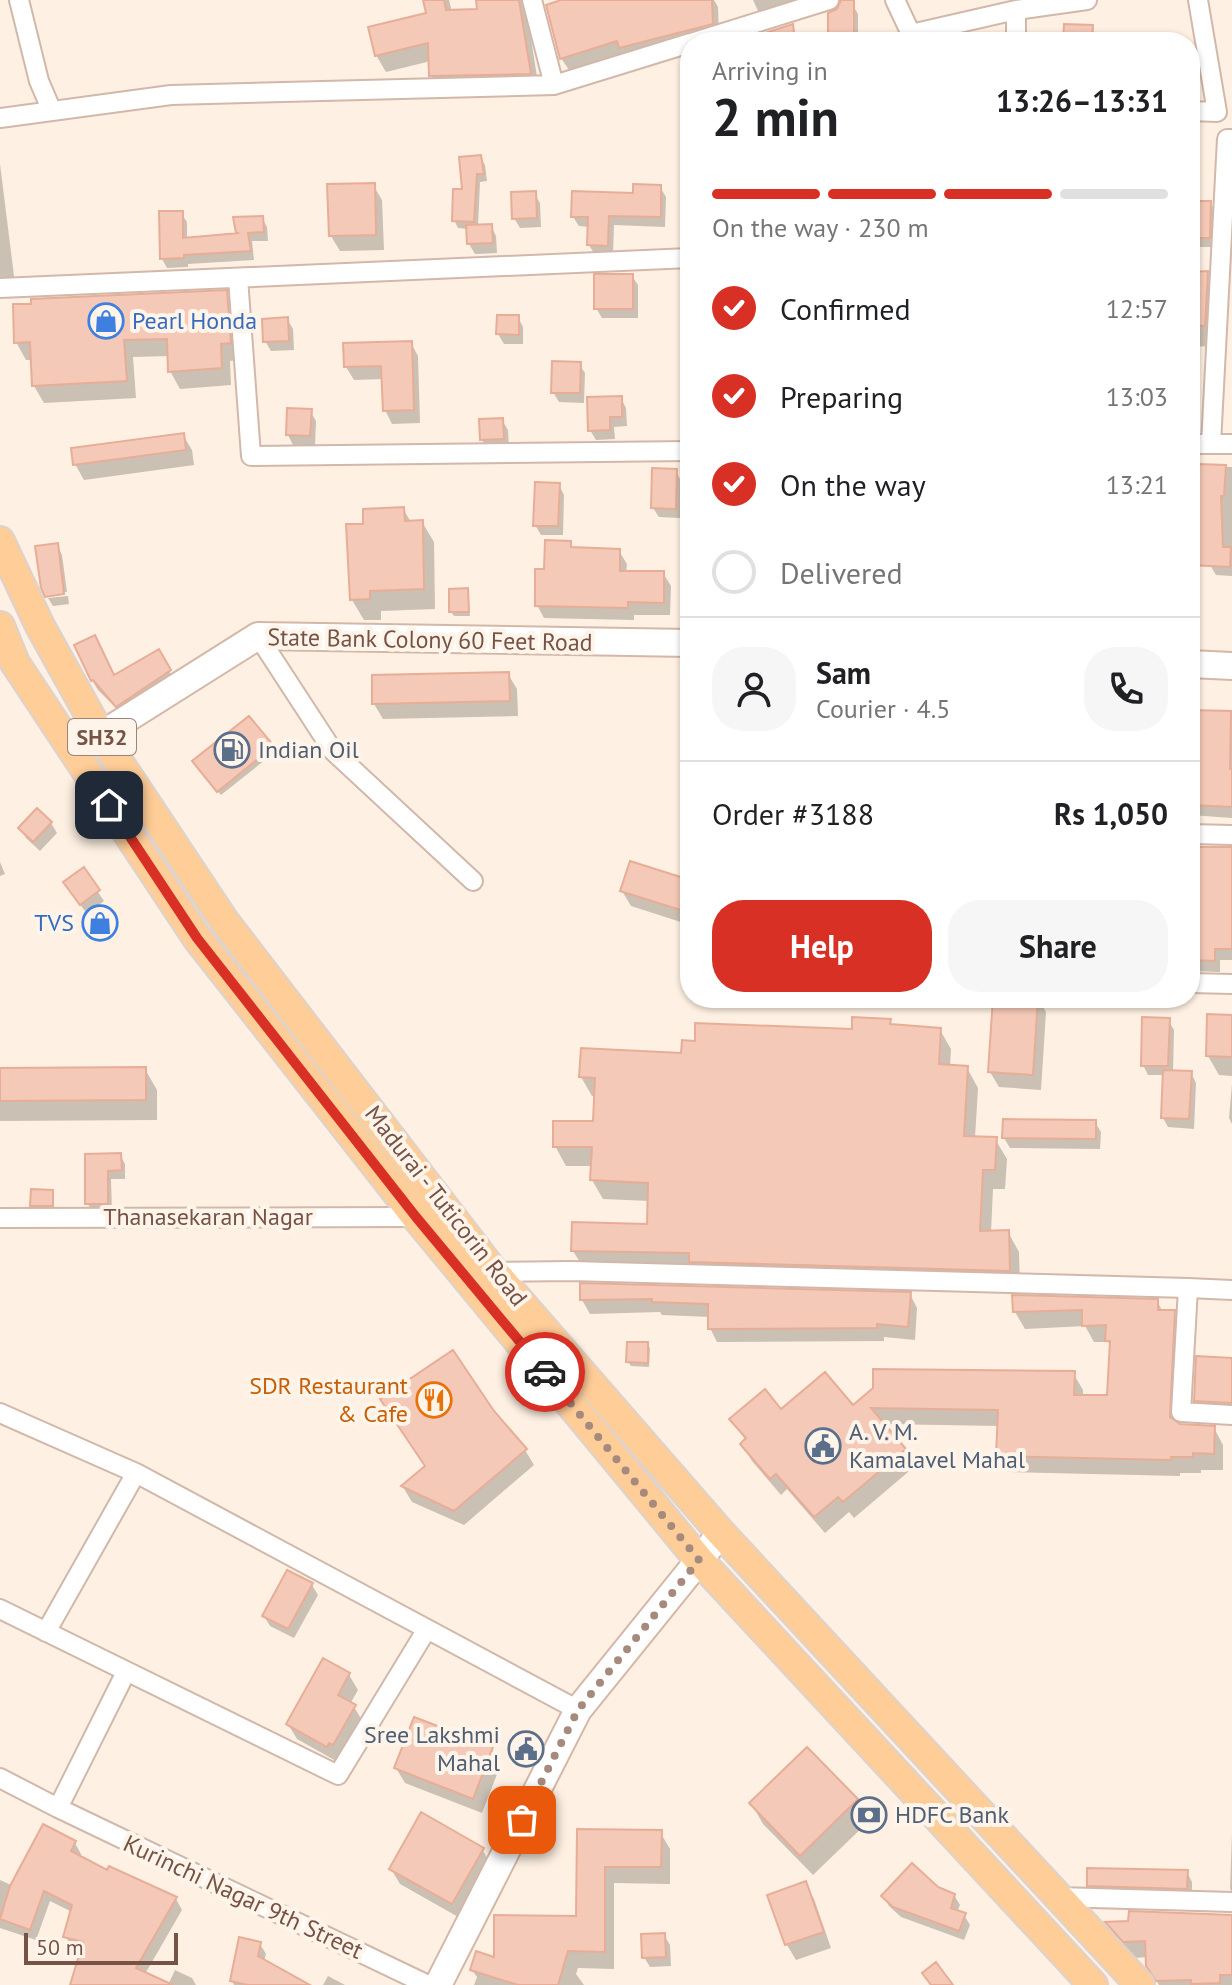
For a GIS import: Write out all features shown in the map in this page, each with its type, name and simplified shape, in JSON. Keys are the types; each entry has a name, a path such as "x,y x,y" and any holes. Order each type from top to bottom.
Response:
{"main road":[{"name":"Madurai - Tuticorin Road","path":"0,541 40,626 100,734 225,922 494,1272 721,1533 1140,1985"},
{"name":"Madurai - Tuticorin Road","path":"0,626 7,664 74,752 197,938 416,1217 699,1560 1093,1985"}],"street":[{"path":"19,0 39,81 51,109"},
{"path":"532,0 554,85"},
{"path":"727,32 829,0"},
{"path":"895,0 910,32"},
{"path":"920,32 1016,10 1087,0"},
{"path":"1198,0 1217,112 1230,139 1211,444"},
{"path":"1016,10 1016,32"},
{"path":"0,118 171,95 554,85 680,47"},
{"path":"1200,111 1217,112"},
{"path":"0,288 680,258"},
{"path":"238,278 251,456 680,451"},
{"path":"1200,444 1232,444"},
{"path":"258,636 333,751 473,881"},
{"name":"State Bank Colony 60 Feet Road","path":"74,752 258,636 680,643"},
{"path":"1200,664 1232,666"},
{"path":"1200,834 1232,835"},
{"path":"1200,983 1232,984"},
{"name":"Thanasekaran Nagar","path":"0,1218 416,1217"},
{"path":"494,1272 571,1271 1232,1290"},
{"path":"1188,1288 1181,1412 1232,1415"},
{"path":"0,1413 136,1473 578,1710"},
{"path":"46,1632 136,1473"},
{"path":"438,1985 578,1710 721,1533"},
{"path":"0,1609 338,1775 427,1629"},
{"path":"58,1808 126,1672"},
{"name":"Kurinchi Nagar 9th Street","path":"0,1778 428,1985"},
{"path":"1058,1897 1232,1902"}],"building":[{"path":"423,0 444,0 446,10 477,9 476,0 519,0 531,74 429,76 428,43 375,56 368,27 426,13"},
{"path":"561,0 712,0 713,24 619,48 617,41 560,59 546,5"},
{"path":"841,0 854,0 854,32 828,32 828,13 837,9"},
{"path":"793,24 794,32 768,32"},
{"path":"1064,24 1093,25 1093,32 1064,32"},
{"path":"481,155 484,174 477,174 474,222 452,221 453,189 462,189 459,157"},
{"path":"375,183 376,235 329,236 327,184"},
{"path":"633,184 661,185 661,217 609,216 608,246 587,245 588,217 571,217 572,191 633,193"},
{"path":"536,191 537,218 512,219 511,192"},
{"path":"1200,201 1211,201 1210,238 1200,238"},
{"path":"159,211 183,211 183,238 239,233 236,233 233,217 263,216 264,232 248,233 251,251 160,259"},
{"path":"492,224 493,243 467,244 466,225"},
{"path":"1200,271 1208,271 1205,326 1200,326"},
{"path":"594,274 633,274 633,309 594,309"},
{"path":"227,290 231,343 221,344 222,368 168,372 167,339 124,340 127,381 32,386 30,342 14,343 13,304 31,304 31,299"},
{"path":"497,315 519,315 519,335 496,334"},
{"path":"288,317 289,341 263,342 262,319"},
{"path":"412,341 414,410 383,411 381,366 344,367 343,343"},
{"path":"552,361 581,362 580,393 551,393"},
{"path":"622,396 622,417 610,417 610,430 588,431 587,397"},
{"path":"287,408 312,409 310,436 286,435"},
{"path":"503,418 504,439 480,440 479,419"},
{"path":"184,433 186,450 73,465 71,448"},
{"path":"1200,464 1226,465 1224,496 1221,496 1223,547 1231,547 1230,567 1200,566"},
{"path":"652,468 677,469 676,509 651,508"},
{"path":"535,482 560,483 558,526 533,526"},
{"path":"404,507 405,521 423,520 424,589 370,591 370,599 350,600 346,524 363,524 363,509"},
{"path":"545,540 571,541 571,547 620,549 620,571 664,571 664,603 628,602 628,608 535,606 535,569 544,569"},
{"path":"58,543 64,594 45,597 35,546"},
{"path":"468,588 469,612 449,612 449,589"},
{"path":"95,635 114,675 159,649 171,670 116,707 91,681 74,645"},
{"path":"509,672 510,701 372,704 372,675"},
{"path":"1200,710 1231,711 1232,807 1200,805"},
{"path":"249,716 274,746 217,792 192,761"},
{"path":"37,808 52,822 33,842 18,828"},
{"path":"1200,847 1232,847 1232,949 1215,949 1215,961 1200,960"},
{"path":"630,861 680,877 680,910 620,891"},
{"path":"84,867 100,890 80,905 63,882"},
{"path":"992,1008 1037,1008 1033,1075 988,1072"},
{"path":"1207,1014 1232,1015 1232,1057 1206,1056"},
{"path":"852,1017 891,1019 890,1024 941,1028 939,1064 968,1066 964,1136 997,1137 995,1170 983,1170 980,1231 1009,1230 1010,1271 689,1262 689,1253 571,1251 572,1222 647,1224 648,1183 590,1180 592,1147 553,1147 553,1121 593,1121 595,1078 579,1077 581,1048 681,1053 682,1040 695,1041 695,1023 852,1029"},
{"path":"1142,1017 1170,1018 1168,1066 1141,1066"},
{"path":"146,1067 146,1100 0,1101 0,1068"},
{"path":"1163,1070 1192,1071 1189,1119 1161,1118"},
{"path":"1003,1119 1096,1120 1096,1139 1002,1138"},
{"path":"121,1153 122,1170 108,1171 108,1204 85,1204 85,1154"},
{"path":"31,1189 53,1190 53,1206 30,1206"},
{"path":"580,1283 911,1292 908,1327 877,1324 877,1328 708,1329 708,1304 652,1302 652,1299 580,1300"},
{"path":"1012,1295 1158,1299 1158,1310 1175,1310 1170,1417 1180,1424 1215,1426 1214,1454 1193,1453 1193,1457 1171,1457 1171,1460 996,1456 998,1410 871,1408 906,1449 843,1502 838,1497 814,1517 776,1474 770,1479 740,1444 746,1438 729,1419 765,1389 781,1409 825,1372 853,1405 873,1388 873,1369 1075,1371 1074,1395 1107,1395 1110,1341 1105,1341 1106,1325 1082,1326 1082,1310 1013,1312"},
{"path":"627,1342 648,1342 648,1363 626,1362"},
{"path":"453,1350 494,1411 527,1449 454,1511 401,1486 425,1466 380,1399"},
{"path":"1196,1356 1232,1358 1232,1403 1194,1401"},
{"path":"287,1570 313,1583 288,1629 262,1616"},
{"path":"323,1658 350,1673 338,1695 356,1705 333,1745 329,1743 327,1747 286,1724"},
{"path":"414,1717 493,1747 473,1799 394,1768"},
{"path":"807,1747 858,1799 800,1856 749,1803"},
{"path":"421,1812 484,1848 452,1904 389,1869"},
{"path":"43,1824 76,1841 71,1851 107,1870 109,1866 177,1897 136,1968 173,1985 70,1985 83,1942 63,1937 72,1905 44,1891 30,1930 0,1919 10,1886"},
{"path":"577,1829 662,1830 661,1867 605,1867 605,1952 568,1951 558,1985 518,1985 470,1970 476,1951 494,1957 494,1915 576,1916"},
{"path":"912,1863 938,1887 955,1894 951,1908 966,1913 959,1931 893,1907 881,1896"},
{"path":"1087,1868 1188,1870 1187,1889 1087,1886"},
{"path":"806,1881 824,1932 785,1945 767,1895"},
{"path":"1129,1911 1232,1915 1232,1975 1220,1975 1220,1983 1156,1981 1146,1966 1145,1941 1123,1942 1105,1922 1128,1921"},
{"path":"665,1933 666,1957 642,1958 641,1934"},
{"path":"239,1937 261,1942 258,1956 310,1985 248,1985 230,1981"},
{"path":"936,1962 953,1985 931,1985 922,1973"}],"way so far":[{"path":"522,1820 578,1710 699,1560 545,1372"}],"place":[{"name":"Pearl Honda","path":"106,321"},
{"name":"Indian Oil","path":"232,750"},
{"name":"TVS","path":"100,923"},
{"name":"SDR Restaurant & Cafe","path":"434,1400"},
{"name":"A. V. M. Kamalavel Mahal","path":"823,1446"},
{"name":"Sree Lakshmi Mahal","path":"526,1749"},
{"name":"HDFC Bank","path":"869,1815"}],"route":[{"path":"109,805 197,938 416,1217 545,1372"}]}
